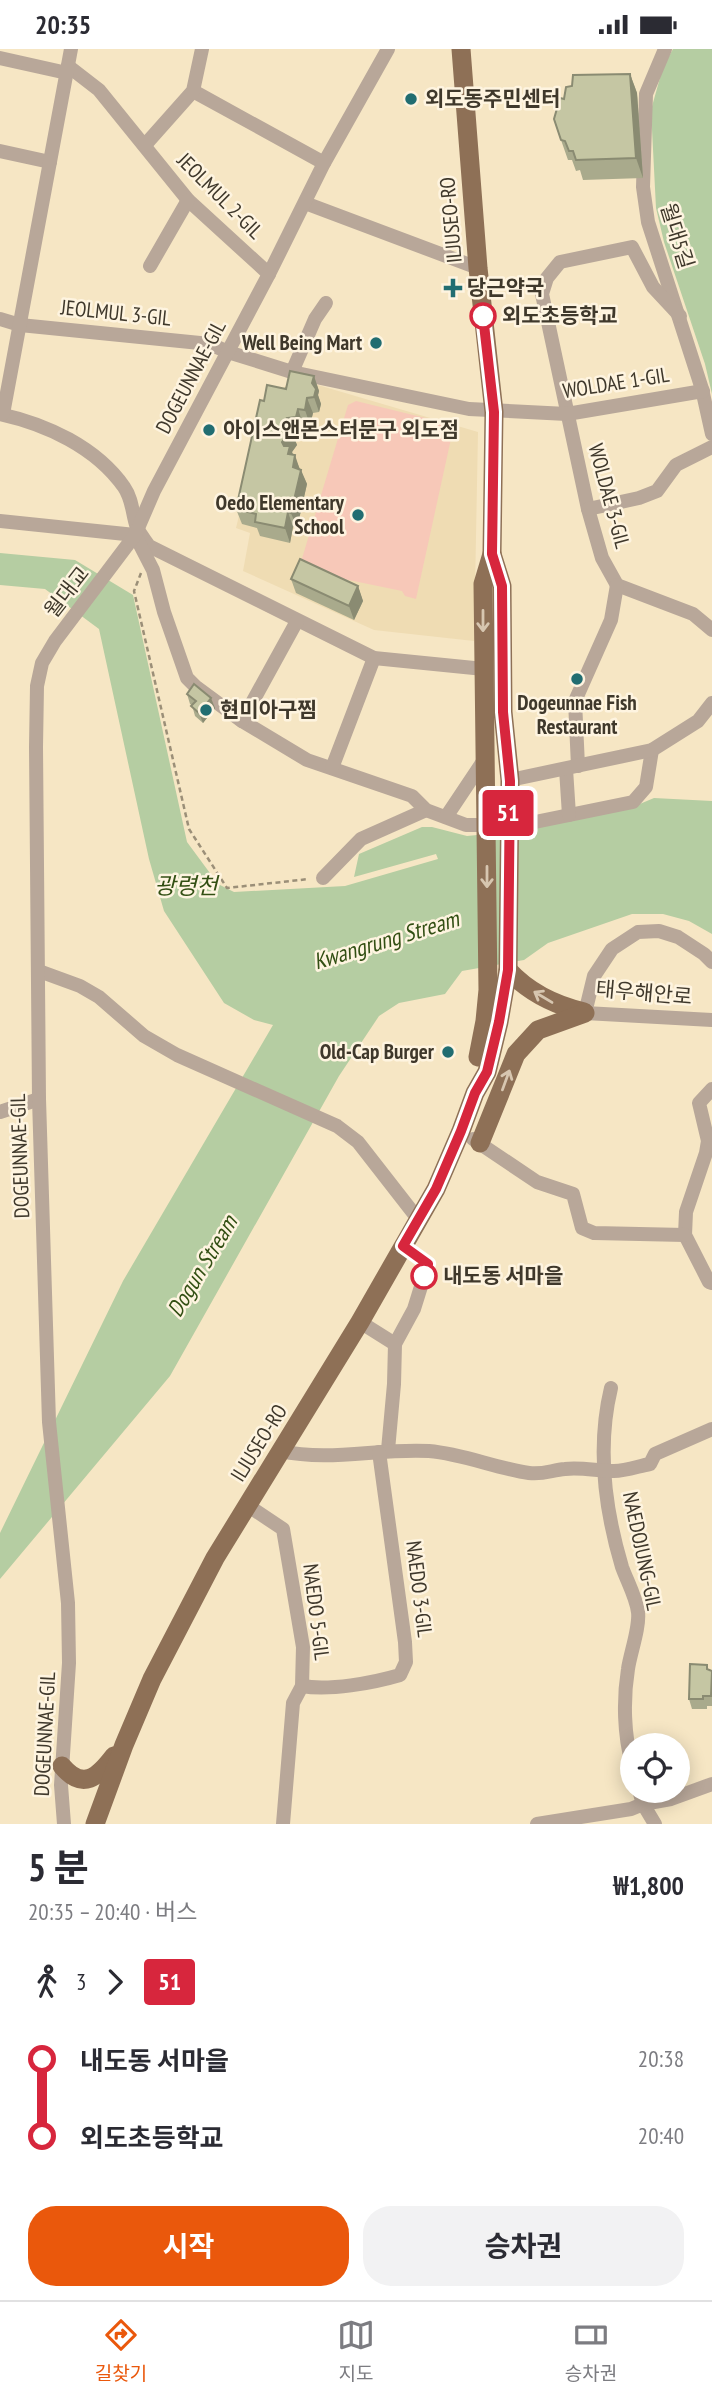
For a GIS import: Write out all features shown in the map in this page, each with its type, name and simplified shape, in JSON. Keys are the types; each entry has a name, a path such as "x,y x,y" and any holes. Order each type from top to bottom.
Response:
{"main road":[{"name":"ILJUSEO-RO","path":"461,49 478,268 494,412 492,554 483,584 487,969 485,1021 475,1066 475,1093"},
{"name":"ILJUSEO-RO","path":"95,1824 124,1745 171,1643 215,1558 359,1322 436,1189 475,1093 487,1072 508,970 510,781 503,712 502,586 492,554"},
{"path":"508,970 522,985 558,1006 585,1013"},
{"path":"480,1143 516,1054 538,1030 585,1013"},
{"path":"62,1766 70,1776 86,1780 97,1776 124,1745"}],"street":[{"path":"71,49 1,414 31,422 64,437 91,454 123,486 131,499 136,532 153,570 164,612 187,678 242,721 307,760 412,796 426,810 467,825 535,823 633,802 646,787 652,750"},
{"path":"145,145 192,91 202,49"},
{"name":"DOGEUNNAE-GIL","path":"111,569 136,532 324,163 388,49"},
{"name":"월대5길","path":"665,49 646,94 643,187 648,222 703,391 712,434"},
{"name":"JEOLMUL 2-GIL","path":"0,58 67,70 99,90 188,200 269,274"},
{"path":"192,91 324,163"},
{"path":"0,151 50,162"},
{"path":"150,266 188,200"},
{"path":"305,203 478,268"},
{"name":"WOLDAE 3-GIL","path":"617,585 602,558 587,509 542,294 547,278 560,262 632,247 653,286 680,316"},
{"path":"292,372 315,319 326,303"},
{"name":"JEOLMUL 3-GIL","path":"0,319 20,325 210,344 292,372"},
{"name":"WOLDAE 1-GIL","path":"292,372 494,412 567,414 703,391"},
{"path":"587,509 639,498 657,491 676,465 712,447"},
{"path":"0,521 136,532 149,546 374,659 484,669"},
{"name":"월대교","path":"55,641 111,569"},
{"path":"569,815 575,701 611,620 617,585 693,614 712,630"},
{"path":"242,721 297,621"},
{"name":"DOGEUNNAE-GIL","path":"55,641 42,663 37,686 36,747 39,1098 49,1422 68,1603 69,1663 62,1766 64,1824"},
{"path":"332,768 374,659"},
{"path":"510,781 652,750 698,720 712,703"},
{"path":"446,817 485,759"},
{"path":"323,878 361,839 426,810"},
{"name":"태우해안로","path":"712,962 678,937 659,931 638,932 612,949 594,976 585,1013 712,1020"},
{"path":"39,971 80,986 99,997 144,1036 213,1072 337,1126 358,1142 418,1219"},
{"path":"712,1089 699,1103 708,1141 686,1212 685,1235 709,1282 712,1283"},
{"path":"0,1112 39,1098"},
{"path":"461,1131 537,1182 573,1194 582,1228 594,1233 685,1235"},
{"name":"NAEDO 3-GIL","path":"302,1686 316,1688 400,1675 405,1662 384,1451 394,1384 395,1344 414,1310 428,1264 403,1246"},
{"path":"359,1322 395,1344"},
{"path":"604,1470 607,1406 611,1388"},
{"path":"280,1451 306,1456 431,1451 463,1456 528,1473 546,1474 566,1468 616,1471 650,1464 656,1454 712,1429"},
{"name":"NAEDOJUNG-GIL","path":"604,1470 614,1533 638,1613 627,1673 626,1733"},
{"name":"NAEDO 5-GIL","path":"247,1505 283,1529 303,1647 302,1686 293,1703 283,1824"},
{"path":"690,1792 712,1784"},
{"path":"537,1824 631,1809 636,1803"},
{"path":"644,1803 655,1824"}],"path":[{"path":"147,557 134,591 189,829 227,888 323,878"}],"shaded area":[{"name":"Oedo Elementary School","path":"294,378 478,432 474,641 374,630 243,571 250,533 236,528 268,395 281,390"},
{"path":"356,401 454,425 416,599 405,596 402,591 310,572 301,562 348,405"}],"water":[{"path":"673,49 712,49 712,394 705,364 664,242 656,208 651,110 663,67"},
{"path":"0,553 75,560 133,595 187,842 218,884 234,892 345,886 438,859 436,854 354,877 359,854 422,827 467,836 526,830 635,806 654,798 712,801 712,934 689,921 663,914 632,914 548,943 524,960 462,971 445,994 399,1003 379,1016 339,1076 170,1376 0,1579 0,1533 123,1281 273,1025 254,1020 224,1003 164,911 149,859 99,629 45,589 0,585"}],"building":[{"path":"630,74 636,158 576,160 573,151 569,151 565,141 561,140 554,119 560,98 564,99 566,87 572,86 573,75"},
{"path":"290,371 314,376 312,383 316,389 314,397 307,398 305,410 298,409 296,417 287,418 291,430 282,442 284,446 290,446 288,454 295,455 293,467 301,470 285,528 255,522 256,514 236,509 260,400 264,401 267,385 286,389"},
{"path":"300,559 358,586 349,606 291,579"},
{"path":"194,684 211,698 199,713 191,706 196,701 187,694"},
{"path":"690,1664 707,1665 707,1669 712,1671 711,1696 689,1699"}],"bus line":[{"name":"51","path":"424,1276 428,1264 403,1246 436,1189 475,1093 487,1072 508,970 510,781 503,712 502,586 492,554 494,412 483,316"}],"place":[{"name":"외도동주민센터","path":"411,99"},
{"name":"당근약국","path":"453,288"},
{"name":"외도초등학교","path":"483,316"},
{"name":"Well Being Mart","path":"376,343"},
{"name":"아이스앤몬스터문구 외도점","path":"209,430"},
{"name":"Oedo Elementary School","path":"358,515"},
{"name":"Dogeunnae Fish Restaurant","path":"577,679"},
{"name":"현미아구찜","path":"206,710"},
{"name":"Old-Cap Burger","path":"448,1052"},
{"name":"내도동 서마을","path":"424,1276"}],"water label":[{"name":"광령천","path":"186,886"},
{"name":"Kwangrung Stream","path":"386,940"},
{"name":"Dogun Stream","path":"202,1266"}]}
